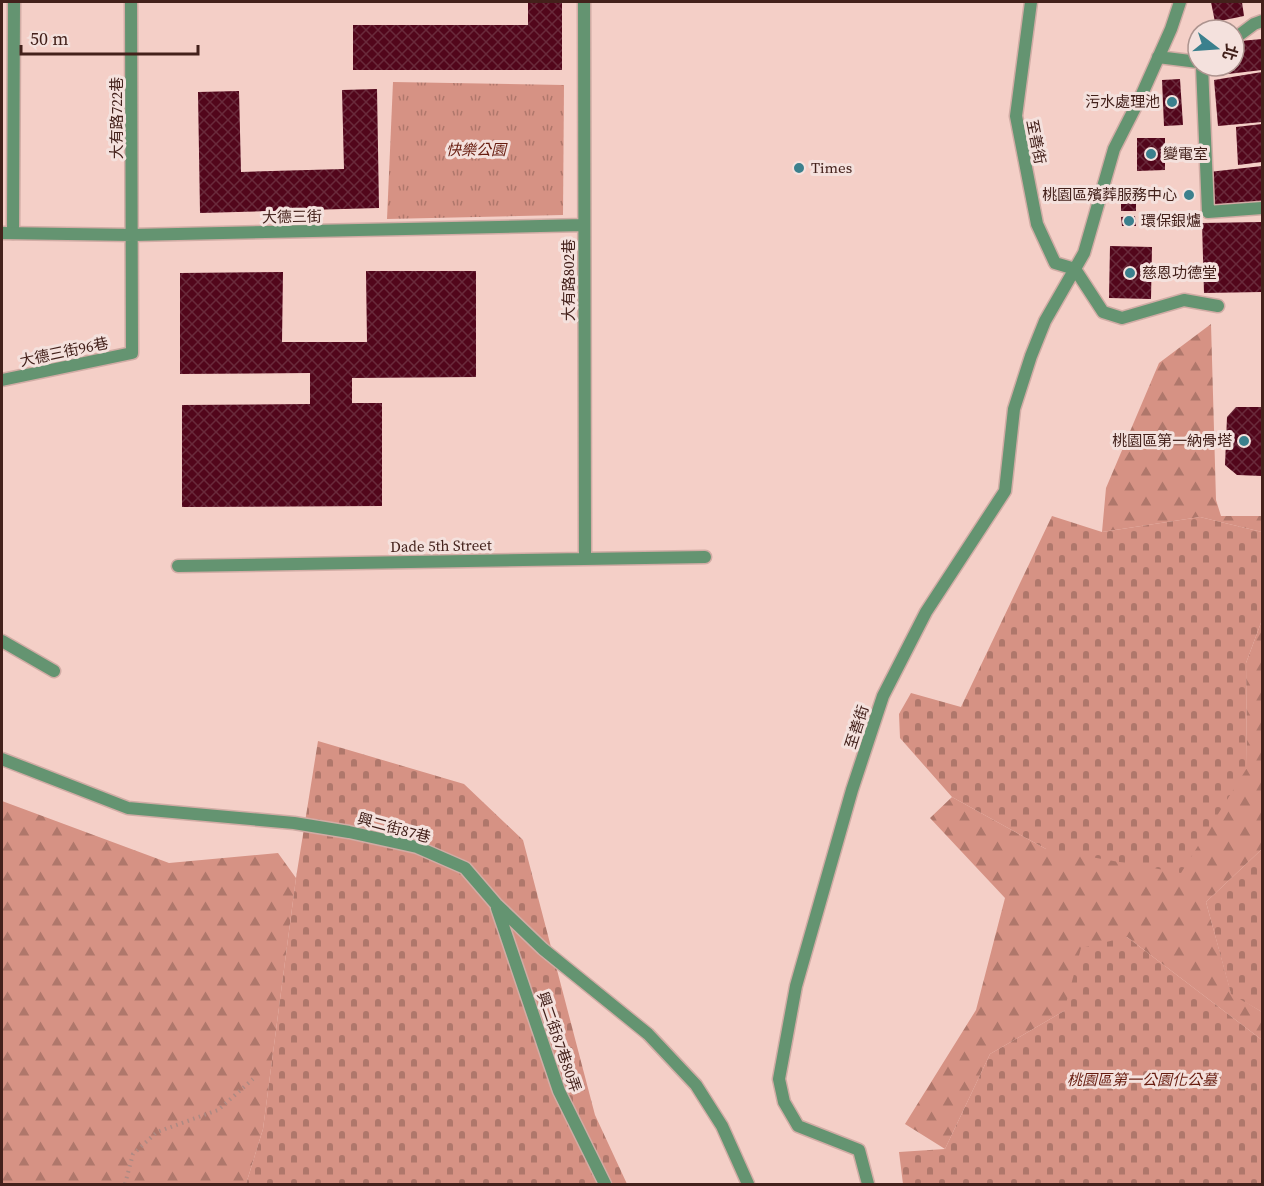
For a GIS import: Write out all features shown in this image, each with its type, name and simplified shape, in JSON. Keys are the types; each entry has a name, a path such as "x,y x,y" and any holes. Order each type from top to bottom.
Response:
{"street":[{"path":"7,233 14,2"},
{"name":"大有路722巷","path":"131,2 132,353"},
{"name":"大有路802巷","path":"584,2 585,558"},
{"name":"至善街","path":"1030,2 1016,116 1037,224 1055,263 1075,268"},
{"name":"至善街","path":"868,1185 859,1150 798,1126 784,1102 779,1079 796,986 852,790 883,696 926,612 1005,491 1014,409 1031,356 1046,321 1087,245 1114,149 1171,29 1180,2"},
{"path":"1246,30 1263,21"},
{"path":"1158,57 1186,60"},
{"path":"1202,78 1208,212 1263,208"},
{"name":"大德三街","path":"7,233 133,235 584,225"},
{"path":"1075,268 1102,312 1122,318 1184,300 1218,306"},
{"name":"大德三街96巷","path":"2,380 132,353"},
{"name":"Dade 5th Street","path":"178,566 705,557"},
{"path":"2,641 54,670"},
{"name":"興二街87巷","path":"2,759 128,808 294,823 349,832 417,847 465,868 496,904 543,949 648,1034 696,1085 722,1126 748,1185"},
{"name":"興二街87巷80弄","path":"496,904 559,1091 605,1185"}],"path":[{"path":"125,1185 133,1154 157,1132 218,1110 253,1079"}],"green space":[{"name":"快樂公園","path":"393,82 564,85 563,215 387,219"},
{"path":"1211,324 1216,500 1221,516 1262,516 1262,532 1200,517 1102,532 1106,488 1159,363"},
{"path":"1052,516 1102,532 1200,517 1262,532 1262,620 1246,663 1247,768 1181,873 1046,849 952,797 900,738 899,714 911,693 961,707"},
{"path":"1262,620 1262,849 1206,902 1231,993 1262,1012 1262,1040 1127,937 1064,1011 990,1054 945,1149 905,1124 976,1010 1005,898 930,818 952,797 1046,849 1247,768 1246,663"},
{"path":"318,741 464,784 523,840 595,1115 627,1184 246,1184 263,1129 296,878"},
{"path":"2,801 169,863 278,853 296,878 263,1129 246,1184 2,1184"},
{"path":"1262,849 1262,1012 1231,994 1206,902"},
{"name":"桃園區第一公園化公墓","path":"1127,937 1262,1040 1262,1184 903,1184 899,1152 945,1149 990,1054 1064,1011 1081,948"}],"building":[{"path":"528,2 562,2 562,70 353,70 353,25 528,25"},
{"path":"1211,2 1242,2 1244,16 1214,18"},
{"path":"1262,39 1262,70 1246,72 1246,40"},
{"path":"1262,72 1262,122 1218,126 1214,80 1246,78 1246,75"},
{"name":"污水處理池","path":"1180,79 1183,125 1164,126 1162,80"},
{"path":"377,89 379,208 200,213 198,92 239,91 241,172 344,169 342,90"},
{"path":"1262,124 1262,162 1238,165 1236,127"},
{"name":"變電室","path":"1137,138 1165,138 1165,170 1137,171"},
{"path":"1262,166 1262,204 1212,209 1209,172"},
{"path":"1136,194 1136,211 1121,211 1121,195"},
{"name":"環保銀爐","path":"1135,216 1136,226 1122,226 1121,217"},
{"path":"1262,222 1262,292 1204,293 1202,223"},
{"name":"慈恩功德堂","path":"1110,246 1152,247 1151,299 1109,298"},
{"path":"366,271 476,271 476,377 352,378 352,403 382,403 382,506 182,507 182,405 310,404 310,373 180,374 180,273 283,272 282,342 367,342"},
{"name":"桃園區第一納骨塔","path":"1236,407 1262,407 1262,476 1237,475 1225,465 1227,417"}],"place":[{"name":"污水處理池","path":"1172,102"},
{"name":"變電室","path":"1151,154"},
{"name":"Times","path":"799,168"},
{"name":"桃園區殯葬服務中心","path":"1189,195"},
{"name":"環保銀爐","path":"1129,221"},
{"name":"慈恩功德堂","path":"1130,273"},
{"name":"桃園區第一納骨塔","path":"1244,441"}]}
